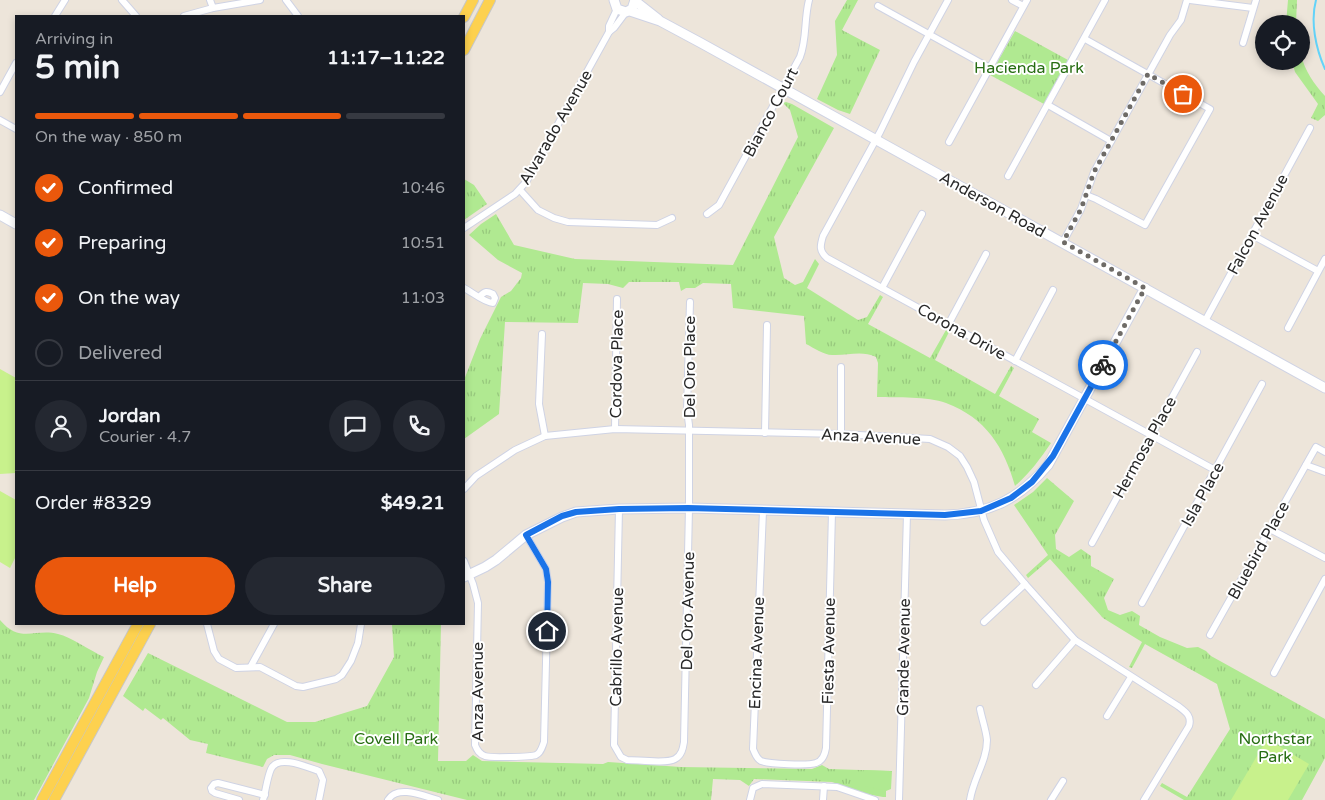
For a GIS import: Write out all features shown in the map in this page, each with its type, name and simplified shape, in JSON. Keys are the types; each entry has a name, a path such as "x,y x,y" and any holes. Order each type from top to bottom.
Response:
{"main road":[{"path":"465,15 473,0"},
{"path":"465,48 490,0"},
{"path":"472,36 497,0"},
{"path":"42,800 137,625"},
{"path":"54,800 149,625"}],"street":[{"path":"56,15 65,0"},
{"path":"122,0 135,15"},
{"path":"210,0 213,8"},
{"path":"188,15 213,8 260,0"},
{"path":"286,0 297,15"},
{"name":"Bianco Court","path":"706,214 719,205 803,50 809,0"},
{"path":"876,139 948,0"},
{"path":"949,142 1025,3 1012,0"},
{"path":"1008,176 1105,0"},
{"path":"1063,242 1086,195 1091,178 1148,74 1181,20 1188,0 1254,8"},
{"path":"1243,43 1256,0"},
{"path":"628,12 634,6 635,1"},
{"name":"Anderson Road","path":"635,1 660,21"},
{"name":"Anderson Road","path":"614,3 628,12 660,21 1325,388"},
{"name":"Alvarado Avenue","path":"609,32 614,3"},
{"path":"878,6 990,68"},
{"name":"Alvarado Avenue","path":"465,227 520,190 532,174 609,32 628,12"},
{"path":"1085,39 1210,109 1145,225 1086,195"},
{"path":"0,92 15,65"},
{"path":"1048,105 1112,140"},
{"path":"0,120 15,128"},
{"name":"Falcon Avenue","path":"1205,321 1310,128"},
{"name":"Corona Drive","path":"876,139 823,236 820,248 822,254 1215,470"},
{"path":"520,190 538,210 568,222 657,225 672,218"},
{"path":"882,288 922,214"},
{"path":"0,215 15,223"},
{"path":"1252,235 1318,271"},
{"path":"948,324 986,254"},
{"path":"1288,328 1325,259"},
{"path":"465,288 480,296"},
{"path":"467,576 496,560 526,535 562,516 576,512 688,508 906,514 958,514 981,511 1019,493 1038,476 1053,456 1145,288"},
{"path":"1015,361 1053,290"},
{"name":"Cordova Place","path":"615,429 617,299"},
{"name":"Del Oro Place","path":"689,431 687,410 690,302"},
{"path":"764,433 767,325"},
{"path":"542,334 539,404 545,436"},
{"name":"Hermosa Place","path":"1092,543 1197,352"},
{"path":"841,367 841,434"},
{"name":"Isla Place","path":"1142,603 1262,384"},
{"name":"Anza Avenue","path":"465,488 476,476 515,450 545,436 615,429 841,434 930,439 948,447 960,456 968,467 974,482 981,511 998,552 1075,640 1187,712 1190,718 1189,726 1144,800"},
{"name":"Del Oro Avenue","path":"646,760 668,761 675,759 681,754 683,748 689,431"},
{"name":"Bluebird Place","path":"1210,635 1316,447 1325,452"},
{"path":"1306,465 1325,472"},
{"name":"Cabrillo Avenue","path":"619,509 614,745 621,757 627,760 646,760"},
{"name":"Encina Avenue","path":"763,511 752,748 761,761 793,764"},
{"name":"Fiesta Avenue","path":"793,764 817,763 823,758 826,748 832,512"},
{"name":"Grande Avenue","path":"899,800 906,514"},
{"path":"1270,529 1325,558"},
{"name":"Anza Avenue","path":"467,576 477,595 478,602 475,745 483,755 490,757 534,756 539,754 544,742 548,582 546,569 526,535"},
{"path":"1274,673 1325,579"},
{"path":"984,622 1025,584"},
{"path":"207,625 214,651 219,659 236,668 260,667 300,687 336,679 342,675 351,661 358,643 361,625"},
{"path":"251,666 273,625"},
{"path":"1036,685 1075,640"},
{"path":"1107,716 1131,677"},
{"path":"970,800 972,788 984,759 987,741 980,709"},
{"path":"239,800 215,794 211,788 214,784 218,783 264,798 272,767 277,762 286,761 319,771 323,780 319,800"},
{"path":"1051,800 1063,781"},
{"path":"750,800 752,791 758,785 824,786 846,790 875,800"},
{"path":"824,786 824,800"},
{"path":"388,800 391,795 397,792 412,793 438,800"}],"green space":[{"path":"847,0 858,0 842,30 880,50 850,114 817,99 837,55 835,21"},
{"path":"1288,0 1297,0 1296,15 1287,15"},
{"name":"Hacienda Park","path":"1015,31 1068,60 1044,104 990,75"},
{"path":"1294,70 1307,70 1325,96 1325,115 1318,121 1311,118 1318,104"},
{"path":"783,103 792,104 834,128 774,237 784,278 795,285 803,282 815,259 819,264 807,288 858,320 867,317 880,295 883,297 868,324 930,358 946,330 949,332 935,360 995,394 1011,366 1014,368 999,396 1039,419 1032,432 1051,443 1025,476 1015,486 1011,472 999,447 983,426 960,409 946,403 921,398 877,397 878,363 876,357 859,354 829,355 822,353 806,344 804,316 733,308 731,284 703,283 695,288 686,288 681,291 679,282 629,282 623,288 608,284 583,283 578,323 505,322 499,414 465,438 465,377 480,339 501,297 511,291 521,278 522,273 498,260 469,235 496,214 514,245 575,259 733,265 798,137 790,110"},
{"path":"465,180 474,185 487,204 465,219"},
{"path":"0,369 15,377 15,473 0,474"},
{"name":"Northstar Park","path":"1047,478 1074,501 1055,535 1056,549 1069,557 1081,549 1091,556 1091,566 1114,579 1104,598 1108,610 1120,615 1132,611 1140,616 1139,625 1160,637 1187,648 1198,647 1325,719 1325,758 1302,800 1184,800 1160,786 1162,783 1187,797 1230,729 1217,684 1145,644 1132,668 1129,667 1142,642 1103,618 1050,559 1028,578 1026,575 1048,555 1014,505 1033,492"},
{"path":"0,491 15,499 15,558 10,568 0,562"},
{"path":"0,620 7,627 21,633 58,634 104,657 89,698 34,800 0,800"},
{"name":"Covell Park","path":"392,625 441,625 438,761 466,761 473,755 482,761 603,764 608,762 681,767 812,769 822,765 829,769 892,771 891,789 886,791 886,797 883,797 866,794 832,782 754,779 749,786 740,780 713,779 711,800 467,800 290,755 274,755 267,759 263,767 206,753 208,744 190,740 163,718 161,720 145,708 143,711 123,696 148,653 287,722 315,722 367,706 394,657"},
{"path":"1267,739 1309,764 1288,800 1231,800"},
{"path":"864,770 889,771 889,785 883,790 864,786"}],"waterway":[{"path":"1316,0 1314,8 1315,35 1325,69"}],"way so far":[{"path":"1103,365 1145,288 1063,242 1081,209 1094,172 1148,74 1183,94"}],"route":[{"path":"547,631 548,582 546,569 526,535 562,516 594,510 688,508 945,515 981,511 1019,493 1048,465 1103,365"}]}
